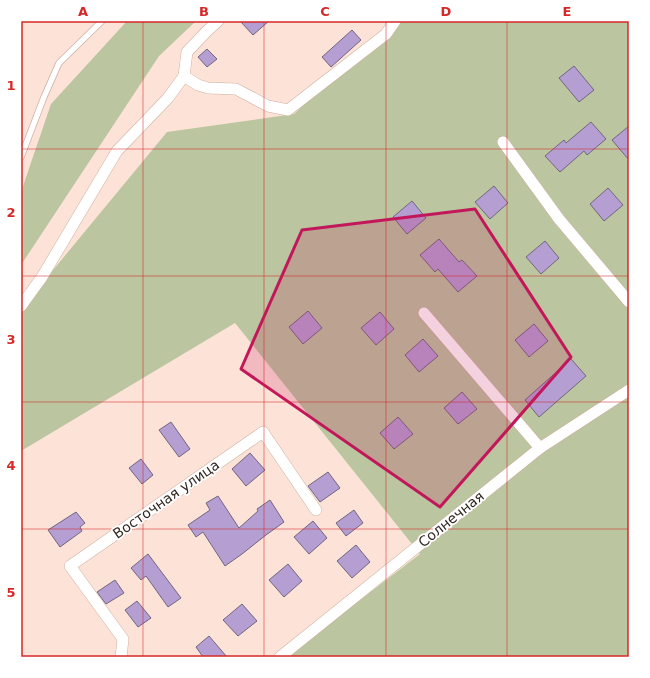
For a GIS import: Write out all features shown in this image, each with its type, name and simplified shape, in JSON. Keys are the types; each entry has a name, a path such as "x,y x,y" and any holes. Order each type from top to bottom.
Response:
{"street":[{"path":"21,306 42,277 117,151 168,98 184,76 187,52 206,31 218,21"},
{"path":"184,76 198,85 208,88 236,90 268,106 288,110 386,34 395,21"},
{"path":"503,142 559,219 629,302"},
{"path":"424,313 540,448"},
{"name":"Солнечная","path":"280,657 540,448 629,390"},
{"name":"Восточная улица","path":"122,657 123,639 70,566 263,432 316,510"}],"lane":[{"path":"21,157 59,63 102,21"}],"highlighted area":[{"path":"475,209 571,357 440,507 241,369 302,230"}],"green space":[{"path":"127,21 196,21 159,56 21,265 21,192 51,104"},
{"path":"392,21 629,21 629,657 281,657 347,610 420,554 235,323 21,451 21,309 167,132 294,114"}],"building":[{"path":"240,21 269,21 253,35"},
{"path":"352,30 361,40 331,67 322,57"},
{"path":"207,49 217,59 207,67 198,57"},
{"path":"574,66 594,90 579,102 559,78"},
{"path":"591,122 606,139 587,155 584,151 560,172 545,156 564,140 566,143"},
{"path":"629,126 629,160 612,140"},
{"path":"494,186 508,203 490,219 475,202"},
{"path":"608,188 623,205 604,221 590,204"},
{"path":"412,201 426,218 407,234 393,217"},
{"path":"439,239 459,262 462,260 477,276 458,292 438,269 435,272 420,255"},
{"path":"545,241 559,258 541,274 526,257"},
{"path":"308,311 322,328 303,344 289,327"},
{"path":"380,312 394,329 376,345 361,328"},
{"path":"534,324 548,341 529,357 515,340"},
{"path":"423,339 438,356 419,372 405,355"},
{"path":"571,359 586,376 539,417 525,400"},
{"path":"462,392 477,409 458,424 444,408"},
{"path":"398,417 413,434 394,449 380,433"},
{"path":"171,422 190,449 179,457 159,430"},
{"path":"250,453 265,470 246,486 232,469"},
{"path":"141,459 153,475 142,484 129,468"},
{"path":"328,472 340,488 320,502 308,486"},
{"path":"218,496 239,528 258,511 257,509 270,500 284,522 225,566 203,532 196,537 188,525 210,510 206,503"},
{"path":"354,510 363,523 346,536 336,523"},
{"path":"76,512 85,523 80,527 82,531 60,547 48,530"},
{"path":"313,521 327,538 309,554 294,537"},
{"path":"356,545 370,562 352,578 337,561"},
{"path":"148,554 181,598 168,607 146,576 141,580 131,568"},
{"path":"288,564 302,581 284,597 269,580"},
{"path":"115,580 124,593 106,604 97,592"},
{"path":"137,601 151,618 138,627 125,610"},
{"path":"242,604 257,621 238,636 223,620"},
{"path":"209,636 227,657 203,657 196,647"}]}
